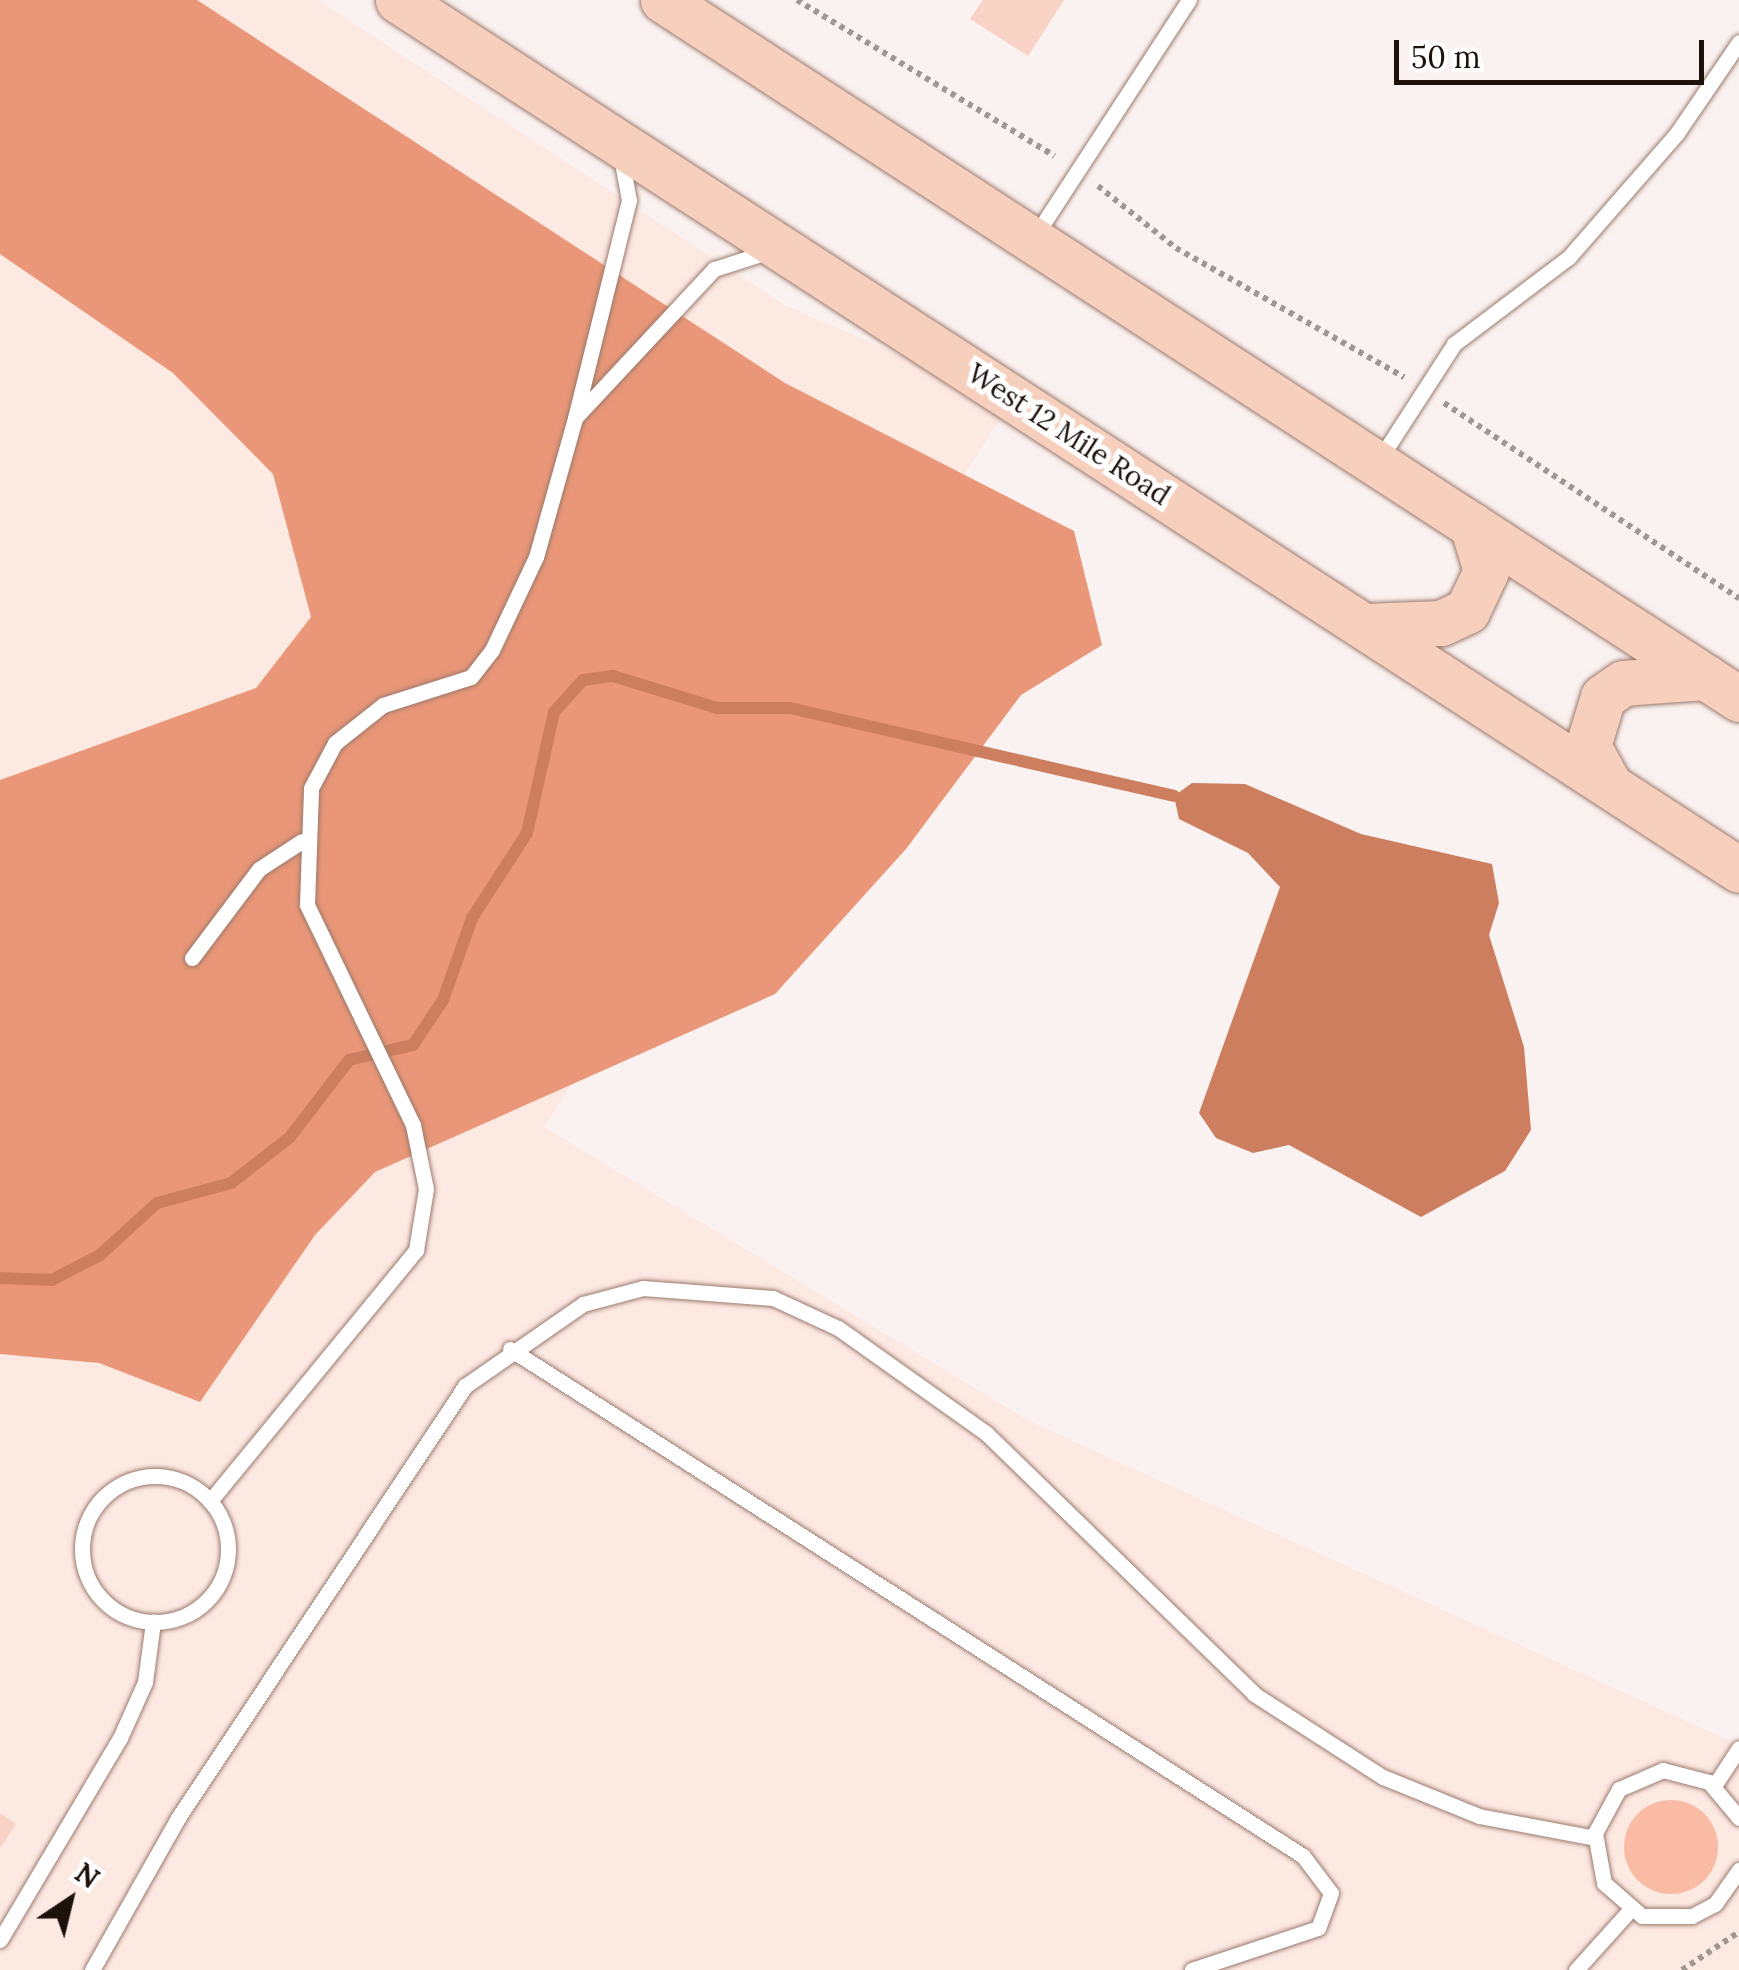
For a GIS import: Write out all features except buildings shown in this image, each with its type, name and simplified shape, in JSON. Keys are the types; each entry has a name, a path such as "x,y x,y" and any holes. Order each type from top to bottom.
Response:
{"main road":[{"name":"West 12 Mile Road","path":"398,0 1739,870"},
{"path":"663,0 1723,688"},
{"path":"1368,626 1442,623 1467,611 1486,571 1472,525"},
{"path":"1610,786 1588,746 1604,697 1623,683 1723,688"}],"lane":[{"path":"1033,239 1189,0"},
{"path":"1376,463 1454,344 1569,257 1677,133 1739,42"},
{"path":"210,1500 416,1250 426,1188 413,1125 330,966 308,905 302,841 310,788 335,743 383,704 472,677 492,650 536,556 576,418 586,347 629,200 619,143"},
{"path":"576,418 714,269 748,253 790,254"},
{"path":"192,958 259,870 302,841"},
{"path":"92,1970 114,1918 367,1528 465,1386 510,1348 583,1304 643,1288 773,1298 838,1328 986,1432 1194,1642 1312,1733 1384,1777 1479,1816 1595,1838"},
{"path":"510,1348 1303,1856 1331,1893 1318,1928 1192,1970"},
{"path":"136,1478 184,1481 210,1500 228,1538 218,1588 202,1606 154,1622 131,1618 95,1590 84,1569 86,1523 114,1488 136,1478"},
{"path":"0,1940 120,1738 145,1682 154,1622"},
{"path":"1714,1786 1739,1748"},
{"path":"1739,1818 1714,1786 1687,1772 1640,1776 1603,1810 1595,1838 1604,1883 1631,1908 1692,1916 1715,1904 1739,1870"},
{"path":"1576,1970 1631,1908"}],"path":[{"path":"797,0 1076,171 1176,248 1276,296 1739,598"},
{"path":"1682,1970 1739,1932"}],"shaded area":[{"path":"0,0 318,0 785,305 906,358 1000,419 544,1127 1029,1421 1739,1745 1739,1970 0,1970"},
{"path":"0,0 197,0 785,383 1074,531 1102,645 1021,695 906,849 775,994 375,1172 315,1235 200,1402 99,1363 0,1354 0,780 256,688 311,617 273,474 173,373 0,254"},
{"path":"1192,783 1245,784 1361,834 1492,864 1499,903 1489,935 1524,1047 1531,1130 1505,1171 1421,1217 1289,1145 1253,1153 1216,1138 1199,1113 1280,887 1248,853 1179,819 1174,796"},
{"path":"1671,1800 1689,1803 1704,1814 1715,1829 1715,1865 1704,1880 1689,1891 1671,1894 1653,1891 1638,1880 1627,1865 1624,1847 1627,1829 1638,1814 1653,1803"}],"waterway":[{"path":"0,1278 52,1280 100,1255 157,1203 231,1183 290,1137 349,1060 413,1045 443,1000 472,918 527,833 554,712 583,680 613,676 717,708 790,708 1174,796"}]}
